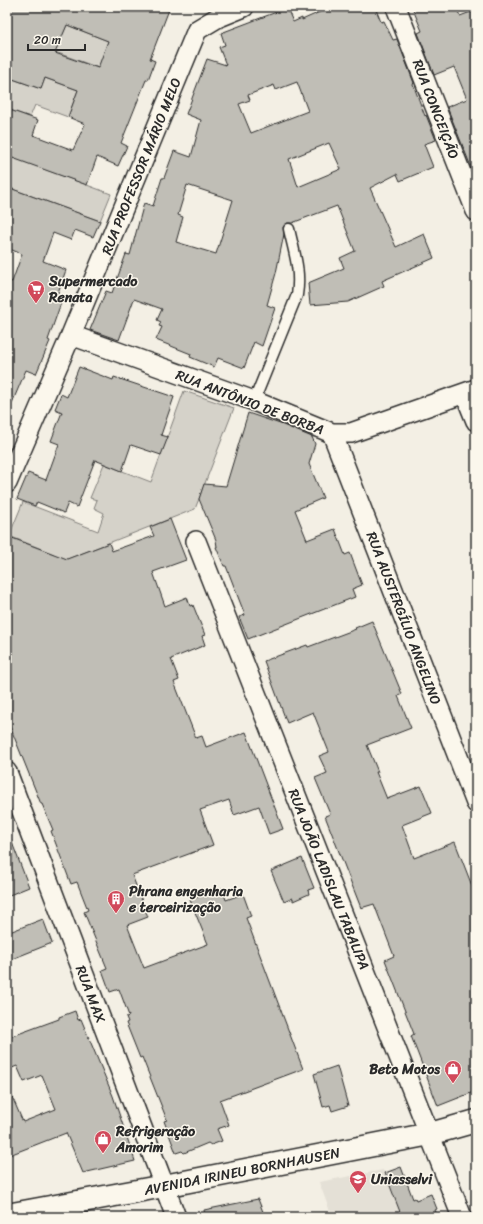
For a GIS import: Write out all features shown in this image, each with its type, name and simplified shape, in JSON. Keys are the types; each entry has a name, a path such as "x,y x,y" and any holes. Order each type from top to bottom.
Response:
{"main road":[{"name":"AVENIDA IRINEU BORNHAUSEN","path":"7,1215 430,1134 476,1121"}],"street":[{"name":"RUA PROFESSOR MÁRIO MELO","path":"7,483 71,335 197,30 217,18 244,7"},
{"name":"RUA CONCEIÇÃO","path":"396,7 476,211"},
{"name":"RUA ANTÔNIO DE BORBA","path":"71,335 254,402 332,433 351,433 471,392"},
{"path":"471,392 476,421"},
{"name":"RUA AUSTERGÍLIO ANGELINO","path":"332,433 476,803"},
{"name":"RUA JOÃO LADISLAU TABALIPA","path":"196,541 462,1217"},
{"name":"RUA MAX","path":"7,772 176,1217"}],"lane":[{"path":"254,402 297,295 299,270 289,229"}],"shaded area":[{"path":"67,25 108,41 99,68 55,52"},
{"path":"7,77 41,89 45,78 78,90 68,117 35,105 30,117 7,109"},
{"path":"9,156 111,194 100,221 7,187 7,161"},
{"path":"184,391 234,408 195,509 50,566 54,554 9,536 23,502 98,531 104,513 94,508 97,500 90,498 104,464 151,482"},
{"name":"Uniasselvi","path":"383,1170 402,1217 332,1217 319,1182"}],"building":[{"path":"7,7 170,7 150,59 155,61 121,143 127,146 118,166 97,157 87,185 7,156 7,109 38,120 33,135 73,150 85,124 68,117 78,90 45,78 41,89 7,77","holes":["67,25 108,41 98,68 55,53"]},
{"path":"331,7 375,7 381,22 384,21 393,40 397,39 425,116 426,115 436,140 424,144 433,167 400,181 397,174 370,188 396,247 424,234 434,258 382,281 384,286 348,302 310,305 308,283 344,268 340,258 355,251 337,206 292,223 287,223 283,227 284,234 276,273 267,305 275,308 262,346 254,342 244,368 218,358 214,367 190,357 191,354 156,340 162,327 159,326 161,322 157,320 162,309 134,299 119,340 90,330 106,291 112,293 126,254 130,255 144,203 153,206 162,178 164,178 174,151 191,157 201,120 186,114 207,59 226,65 219,47 225,45 221,33 287,8 293,22 302,18 302,20","holes":["297,82 308,111 251,133 239,104 250,100 248,95 274,85 276,90","329,143 341,169 298,187 289,159","187,185 233,200 216,254 176,242 183,217 178,215"]},
{"path":"412,7 456,7 460,16 476,10 476,179 447,107 467,99 454,67 434,75 418,33 422,31"},
{"path":"7,187 100,221 93,237 75,230 71,240 53,233 43,261 66,270 56,298 62,300 48,340 50,341 36,374 26,370 7,415 7,280 12,282 22,254 7,248"},
{"path":"79,367 113,380 114,377 174,397 161,435 168,437 161,455 131,445 122,471 95,460 77,507 68,503 64,513 37,502 35,506 17,499 28,473 46,480 59,444 51,441 62,412 55,409 61,394 67,397"},
{"path":"248,413 312,437 315,444 309,464 323,498 295,510 307,540 335,529 345,555 350,553 362,585 352,589 355,597 248,639 239,617 245,615 226,566 224,566 216,547 216,540 199,499 204,484 226,486"},
{"path":"170,519 186,560 153,572 165,606 187,597 190,606 193,605 205,635 202,636 205,645 171,659 179,680 174,682 196,738 202,736 206,747 246,732 283,829 269,834 259,806 234,815 229,800 200,810 213,845 132,875 148,917 127,925 144,968 208,944 190,900 222,888 226,900 243,894 251,916 246,918 303,1069 220,1100 229,1125 217,1129 222,1141 211,1145 208,1143 184,1153 182,1151 176,1153 164,1121 167,1120 142,1057 140,1058 126,1023 128,1022 126,1017 129,1016 119,989 110,992 102,970 107,968 84,912 88,910 77,882 71,884 51,831 53,830 7,719 7,536 67,559 109,543 112,551 154,536 150,527"},
{"path":"372,621 402,694 398,696 411,728 367,745 378,772 376,772 387,799 421,786 432,813 402,825 414,858 455,842 476,896 476,1091 438,1106 411,1036 414,1034 385,960 394,956 374,904 361,908 325,816 330,814 315,778 327,773 319,756 329,752 313,712 287,723 264,661 307,645 308,647 356,629 355,628"},
{"path":"7,832 29,887 7,896"},
{"path":"302,858 314,888 308,890 309,894 293,901 293,898 284,902 271,871"},
{"path":"43,919 52,943 7,961 7,933"},
{"path":"75,1011 78,1020 81,1019 113,1096 135,1161 83,1173 66,1133 7,1156 7,1085 23,1122 56,1109 42,1075 24,1082 17,1066 7,1070 7,1038 59,1019 59,1017"},
{"path":"337,1066 348,1106 332,1111 330,1105 323,1107 314,1074"},
{"path":"401,1167 413,1199 415,1198 416,1200 431,1194 437,1209 435,1210 438,1217 402,1217 385,1173"},
{"path":"258,1199 265,1217 205,1217 204,1210"}],"place":[{"name":"Supermercado Renata","path":"36,304"},
{"name":"Phrana engenharia e terceirização","path":"116,914"},
{"name":"Beto Motos","path":"453,1084"},
{"name":"Refrigeração Amorim","path":"103,1154"},
{"name":"Uniasselvi","path":"358,1194"}]}
